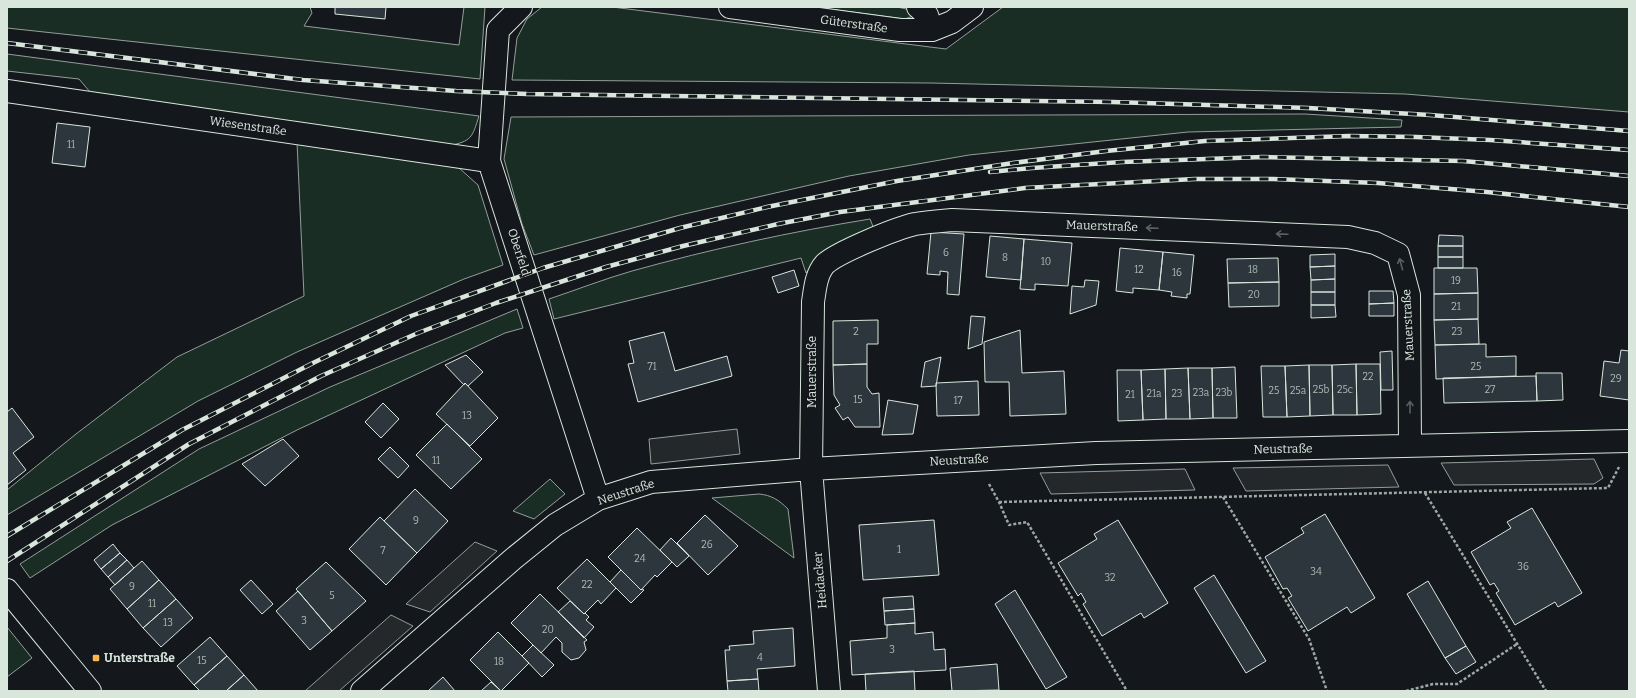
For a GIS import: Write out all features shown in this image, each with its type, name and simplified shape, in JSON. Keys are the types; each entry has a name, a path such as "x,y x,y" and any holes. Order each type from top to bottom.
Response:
{"street":[{"name":"Oberfeld","path":"521,7 498,30 489,161 598,499"},
{"name":"Güterstraße","path":"730,7 900,30 932,30 952,22 972,7"},
{"path":"918,7 927,15 932,30"},
{"name":"Wiesenstraße","path":"7,91 489,161"},
{"name":"Mauerstraße","path":"811,469 813,302 818,276 825,264 838,255 875,238 915,224 952,220 1348,237 1375,243 1398,254 1409,295 1410,446"},
{"name":"Neustraße","path":"362,691 554,525 598,499 651,482 811,469 1096,453 1410,446 1625,451"},
{"name":"Heidacker","path":"811,469 829,691"},
{"path":"7,590 90,691"}],"path":[{"path":"999,502 1608,488 1625,451"},
{"path":"974,460 999,502 1009,525 1027,522 1127,691"},
{"path":"1425,493 1546,691"},
{"path":"1223,497 1309,639 1327,691"},
{"path":"1406,691 1433,684 1457,684 1517,644"}],"green space":[{"path":"7,7 310,7 312,13 304,26 459,45 464,7 485,7 480,79 7,28"},
{"path":"542,7 612,7 946,49 1003,7 1629,7 1629,112 1405,94 931,83 512,80 517,38 527,19"},
{"path":"814,7 897,7 911,10 913,16 905,19"},
{"path":"7,54 479,116 475,129 467,140 448,146 90,92 79,79 7,71"},
{"path":"1305,114 1402,120 1401,127 1188,132 969,155 849,176 680,215 534,255 522,224 504,159 511,117"},
{"path":"297,142 458,167 478,185 503,265 464,279 297,352 198,401 7,515 7,490 76,434 177,357 304,296"},
{"path":"870,219 874,229 814,263 806,273 801,258 554,319 549,299 622,274 691,255"},
{"path":"517,309 523,328 505,333 297,430 112,525 30,578 20,564 199,449 330,387"},
{"path":"550,479 565,494 534,519 513,511"},
{"path":"759,494 775,498 788,509 794,558 712,498"},
{"path":"7,627 32,658 7,677"}],"shaded area":[{"path":"737,429 740,454 651,464 649,439"},
{"path":"1594,459 1603,478 1594,484 1454,485 1441,463"},
{"path":"1388,465 1399,487 1246,491 1233,468"},
{"path":"1185,469 1195,490 1051,494 1040,473"},
{"path":"475,542 497,551 430,612 406,604"},
{"path":"391,615 413,626 339,691 305,691"}],"building":[{"path":"335,7 386,7 385,19 335,14"},
{"path":"57,123 90,127 85,167 52,163"},
{"path":"931,232 964,234 959,295 947,294 948,272 940,271 940,275 927,274"},
{"path":"1439,235 1463,236 1463,246 1438,246"},
{"path":"990,236 1024,239 1021,280 986,277"},
{"path":"1024,239 1072,243 1068,286 1035,284 1035,290 1020,289"},
{"path":"1438,246 1463,246 1463,257 1438,257"},
{"path":"1120,248 1163,252 1159,290 1133,288 1133,293 1116,291"},
{"path":"1163,252 1194,255 1190,294 1187,294 1187,298 1171,296 1172,292 1159,290"},
{"path":"1335,254 1335,266 1310,267 1310,255"},
{"path":"1438,257 1463,257 1463,268 1438,268"},
{"path":"1278,258 1279,282 1228,283 1227,259"},
{"path":"1335,266 1335,279 1311,280 1310,267"},
{"path":"1434,268 1477,268 1478,293 1434,294"},
{"path":"794,270 799,286 778,293 772,277"},
{"path":"1335,279 1335,292 1311,292 1311,280"},
{"path":"1085,280 1099,281 1096,305 1070,314 1072,286 1084,287"},
{"path":"1279,282 1279,306 1229,307 1228,283"},
{"path":"1369,291 1393,291 1394,303 1369,304"},
{"path":"1311,292 1335,292 1335,305 1311,305"},
{"path":"1478,293 1478,319 1434,320 1434,294"},
{"path":"1394,303 1394,316 1369,316 1369,304"},
{"path":"1311,305 1335,305 1336,317 1311,318"},
{"path":"971,316 985,317 982,344 968,349"},
{"path":"1478,319 1479,344 1435,345 1434,320"},
{"path":"878,320 878,344 867,344 867,364 833,365 833,321"},
{"path":"1020,330 1022,373 1064,371 1066,414 1010,416 1009,382 985,382 984,342"},
{"path":"664,332 675,371 727,356 732,376 638,402 628,364 634,363 629,341"},
{"path":"1486,344 1486,357 1516,356 1516,376 1436,379 1435,345"},
{"path":"1621,350 1629,351 1629,400 1600,396 1604,361 1619,363"},
{"path":"1392,351 1393,390 1381,390 1380,352"},
{"path":"466,355 483,372 468,386 465,383 464,385 445,365"},
{"path":"941,357 936,386 921,387 925,362"},
{"path":"867,364 867,387 872,394 879,393 880,427 855,427 848,417 843,420 835,408 840,405 834,395 833,365"},
{"path":"1356,364 1380,364 1381,414 1357,415"},
{"path":"1356,364 1357,415 1333,415 1332,365"},
{"path":"1309,365 1310,416 1287,417 1285,366"},
{"path":"1309,365 1332,365 1333,415 1310,416"},
{"path":"1261,366 1285,366 1287,417 1263,417"},
{"path":"1235,367 1237,418 1213,418 1212,368"},
{"path":"1188,368 1190,419 1166,419 1165,369"},
{"path":"1188,368 1212,368 1213,418 1190,419"},
{"path":"1165,369 1166,419 1143,420 1141,370"},
{"path":"1117,370 1141,370 1143,420 1118,421"},
{"path":"1536,373 1562,373 1563,400 1537,401"},
{"path":"1536,376 1537,401 1444,403 1443,378"},
{"path":"978,381 979,415 937,416 936,383"},
{"path":"465,383 498,418 470,446 436,414"},
{"path":"888,400 918,405 913,434 882,435"},
{"path":"383,403 399,419 381,438 365,422"},
{"path":"12,408 34,437 13,453 26,470 7,485 7,412"},
{"path":"447,424 482,459 451,489 416,455"},
{"path":"283,439 299,456 265,486 242,464"},
{"path":"390,447 409,466 398,478 378,459"},
{"path":"415,489 448,521 417,553 384,521"},
{"path":"1532,508 1582,593 1558,607 1555,602 1515,625 1496,593 1499,591 1494,583 1490,585 1471,552 1511,528 1507,522"},
{"path":"1325,514 1375,598 1351,613 1347,607 1308,631 1288,598 1292,596 1287,588 1283,589 1265,557 1304,533 1301,528"},
{"path":"705,515 738,546 708,575 677,543"},
{"path":"380,517 417,553 386,585 349,549"},
{"path":"934,520 939,575 863,580 859,525"},
{"path":"1118,520 1168,603 1144,618 1141,613 1102,636 1083,604 1086,602 1081,593 1078,596 1058,563 1097,539 1094,534"},
{"path":"637,528 672,562 657,577 655,575 641,590 608,557"},
{"path":"671,538 689,556 677,567 660,550"},
{"path":"113,544 120,553 101,569 94,560"},
{"path":"120,553 127,560 108,577 101,569"},
{"path":"587,559 616,588 601,604 598,600 584,614 557,588"},
{"path":"127,560 134,568 115,585 108,577"},
{"path":"142,561 159,580 127,609 110,589"},
{"path":"326,562 366,601 332,631 296,589"},
{"path":"621,570 641,590 644,590 631,603 610,582"},
{"path":"1214,575 1266,661 1246,673 1194,588"},
{"path":"159,580 176,599 143,628 127,609"},
{"path":"251,580 273,604 262,614 240,590"},
{"path":"1428,581 1466,646 1445,658 1407,594"},
{"path":"1015,590 1067,677 1046,689 995,604"},
{"path":"298,591 332,631 310,650 276,611"},
{"path":"540,594 587,640 584,642 586,650 579,658 571,660 562,652 562,643 556,637 541,653 511,623"},
{"path":"913,596 914,609 884,611 883,598"},
{"path":"176,599 193,618 161,647 143,628"},
{"path":"570,601 589,617 586,620 594,627 584,638 558,612"},
{"path":"914,609 915,623 885,625 884,611"},
{"path":"915,623 915,634 933,632 934,650 945,649 946,670 852,675 850,641 887,638 887,625"},
{"path":"793,628 795,666 757,669 758,679 727,681 725,650 730,650 729,646 754,644 753,631"},
{"path":"498,632 529,663 501,691 470,660"},
{"path":"210,637 227,656 194,685 177,666"},
{"path":"533,645 554,665 542,677 522,656"},
{"path":"1466,646 1476,662 1456,674 1445,658"},
{"path":"227,656 244,675 226,691 200,691 194,685"},
{"path":"997,664 999,690 952,691 950,668"},
{"path":"914,671 915,691 866,691 865,674"},
{"path":"244,675 258,691 226,691"},
{"path":"443,677 455,691 428,691"},
{"path":"758,679 759,691 728,691 727,681"},
{"path":"491,682 501,691 481,691"}],"railway":[{"path":"7,43 303,80 456,91 527,94 1112,102 1308,108 1430,115 1629,131"},
{"path":"7,536 182,430 315,362 411,316 543,268 680,228 767,207 897,181 1013,163 1106,151 1205,141 1349,136 1416,137 1490,140 1629,150"},
{"path":"990,172 1122,162 1263,157 1463,161 1629,176"},
{"path":"7,561 189,444 321,376 418,333 496,303 606,267 683,246 778,224 840,212 1025,188 1195,179 1273,179 1378,183 1487,192 1629,207"}],"place":[{"name":"Unterstraße","path":"96,658"}]}
